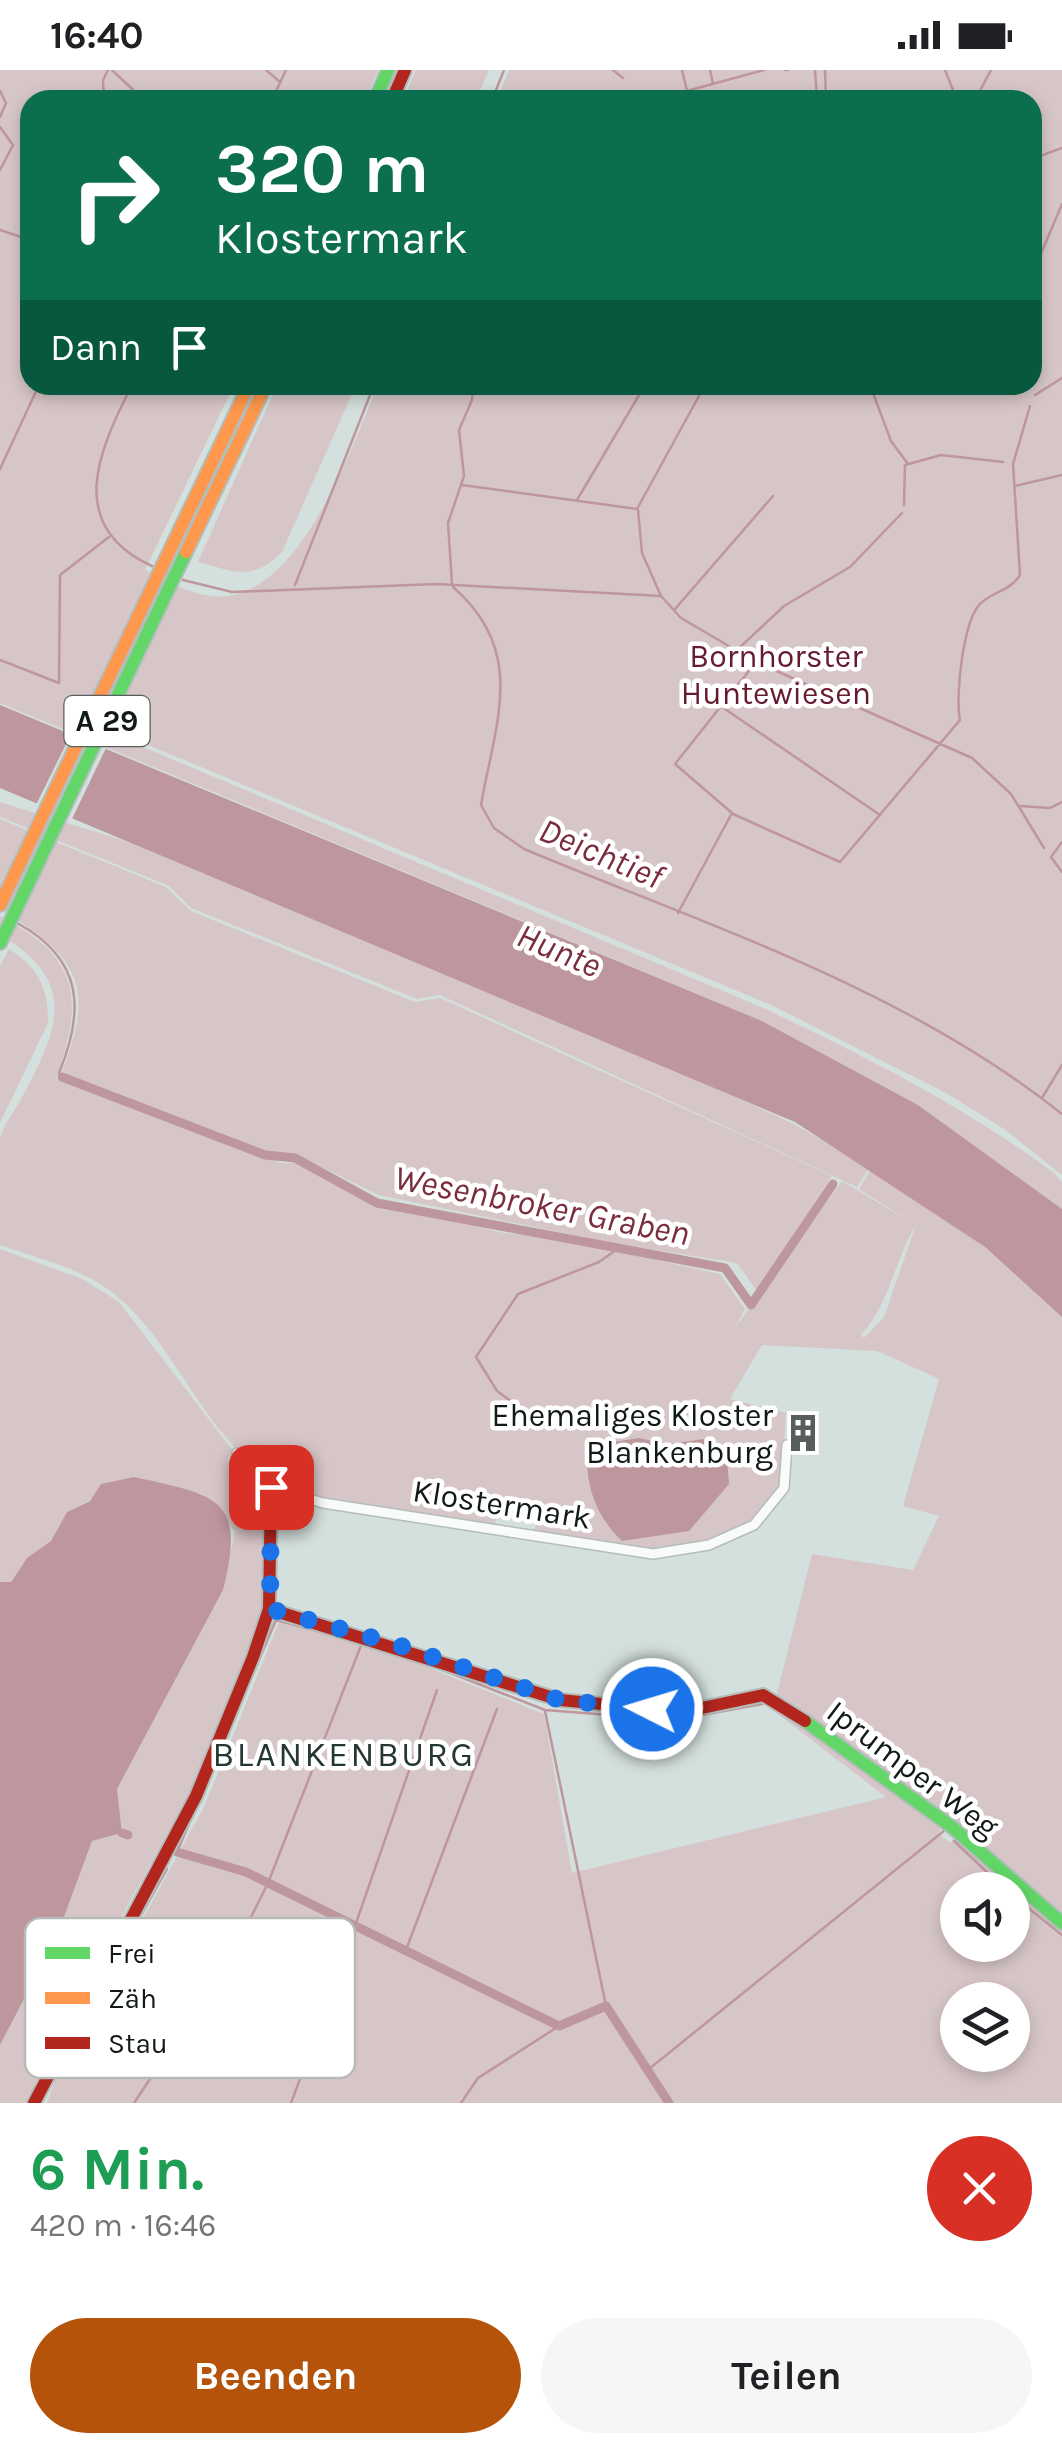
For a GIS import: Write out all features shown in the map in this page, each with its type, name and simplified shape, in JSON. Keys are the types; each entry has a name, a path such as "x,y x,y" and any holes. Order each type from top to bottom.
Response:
{"main road":[{"name":"A 29","path":"0,906 244,395"},
{"name":"A 29","path":"0,943 261,395"},
{"path":"130,1918 196,1796 270,1609 271,1487"},
{"name":"Iprumper Weg","path":"270,1609 395,1644 560,1700 682,1712 763,1696 774,1700 952,1827 1062,1923"},
{"path":"34,2103 45,2078"}],"street":[{"name":"Klostermark","path":"271,1487 323,1503 653,1554 709,1545 754,1525 784,1488 786,1445"},
{"path":"237,1452 271,1487"}],"green space":[{"name":"Bornhorster Huntewiesen","path":"0,70 378,70 369,90 20,90 20,395 229,395 145,570 187,590 222,596 259,584 283,564 304,538 340,474 374,395 1042,395 1042,90 501,90 509,70 1062,70 1062,1175 1004,1129 946,1093 771,1005 110,729 118,711 85,696 74,718 768,1010 843,1046 951,1105 1055,1174 1062,1182 1062,1209 918,1105 762,1021 0,703"},
{"path":"416,70 489,70 480,90 407,90"},
{"path":"273,395 352,395 282,552 252,571 233,571 198,562"},
{"path":"0,802 128,842 706,1084 794,1124 869,1168 857,1187 440,995 417,999 191,908 169,886 0,817"},
{"path":"0,819 166,887 191,911 415,1002 440,998 832,1176 757,1291 737,1263 612,1243 379,1195 297,1155 269,1153 226,1139 61,1074 78,1018 78,996 73,976 48,942 0,909"},
{"path":"0,916 46,947 68,982 71,1025 56,1078 280,1163 298,1163 401,1208 504,1233 547,1236 720,1274 745,1309 735,1328 842,1181 912,1223 859,1189 871,1169 985,1247 1062,1317 1062,1918 1030,1893 1030,1872 1002,1872 776,1697 812,1554 913,1570 939,1516 903,1506 939,1379 877,1351 762,1345 730,1399 786,1413 781,1486 754,1522 709,1541 655,1551 534,1533 539,1508 509,1502 492,1526 347,1506 293,1489 270,1477 226,1438 157,1340 118,1297 77,1272 0,1245 0,1137 43,1054 54,1011 52,991 43,972 26,953 0,935","holes":["916,1225 884,1317 864,1338 861,1335 879,1309","639,1438 668,1444 689,1530 622,1540"]},
{"path":"9,949 40,980 48,1023 0,1123 0,966"},
{"path":"0,1249 82,1279 119,1302 233,1451 227,1460 261,1494 269,1547 266,1605 190,1791 121,1918 64,1918 92,1841 122,1833 117,1789 223,1590 235,1531 202,1494 134,1477 67,1512 51,1541 27,1558 10,1583 0,1582"},
{"path":"279,1622 397,1655 544,1714 572,1873 886,1797 775,1712 778,1704 943,1824 938,1834 951,1843 955,1834 999,1872 940,1872 940,1962 1030,1962 1030,1899 1062,1927 1062,2103 47,2103 56,2078 355,2078 355,1918 143,1918 204,1807"},
{"path":"25,1997 25,2078 37,2078 27,2103 0,2103 0,2045"}],"water":[{"name":"Hunte","path":"0,705 762,1021 918,1105 1062,1209 1062,1317 985,1247 795,1122 0,788"},
{"path":"639,1438 668,1444 704,1439 727,1458 729,1484 689,1531 622,1541 600,1513 589,1482 587,1458 608,1443"},
{"path":"134,1477 205,1496 227,1518 231,1536 229,1559 223,1590 117,1789 122,1833 92,1841 64,1918 25,1918 25,1997 0,2045 0,1582 11,1582 27,1558 51,1541 67,1512 90,1501 101,1484"}],"pier":[{"path":"73,730 108,744 71,821 35,807"}],"waterway":[{"path":"104,90 108,70"},
{"name":"Deichtief","path":"112,70 133,90"},
{"path":"266,70 280,82"},
{"path":"277,90 286,70"},
{"path":"496,90 504,70"},
{"path":"613,70 623,78"},
{"path":"682,70 687,90"},
{"path":"710,70 713,84"},
{"path":"690,90 764,70"},
{"path":"815,70 816,90"},
{"path":"825,70 826,90"},
{"path":"945,70 953,90"},
{"path":"980,90 991,70"},
{"path":"0,91 6,103 0,117"},
{"path":"0,127 13,145 0,170"},
{"path":"1042,155 1062,148"},
{"path":"1042,251 1062,204"},
{"path":"0,230 20,237"},
{"path":"1042,391 1062,378"},
{"path":"0,469 34,395"},
{"name":"Deichtief","path":"127,395 101,460 98,508 107,530 125,549 152,566"},
{"path":"295,585 370,395"},
{"path":"452,584 448,523 464,476 459,430 472,395"},
{"path":"577,500 639,395"},
{"path":"462,485 637,509 700,395"},
{"path":"874,395 891,441 908,464"},
{"path":"733,814 840,862 960,720 962,659 969,625 981,603 1020,575 1013,464 1030,406"},
{"path":"904,505 905,465 941,455 1003,462"},
{"path":"1015,486 1062,475"},
{"path":"675,609 773,496"},
{"path":"638,510 642,553 661,596"},
{"path":"736,651 784,606 850,567 902,513"},
{"path":"0,660 59,683 60,575 109,537"},
{"path":"183,580 232,592 436,584 661,596 681,618 756,662 675,764 732,813 678,913"},
{"name":"Deichtief","path":"453,587 476,612 491,637 499,663 498,717 481,805 494,828 524,849 733,933 871,995 1002,1070 1062,1114"},
{"path":"763,665 972,758 1011,794 1044,848"},
{"path":"722,707 880,815"},
{"path":"1020,806 1050,808 1062,802"},
{"path":"1062,842 1051,857 1062,872"},
{"path":"19,924 56,954 73,988 73,1028 59,1073 62,1077"},
{"path":"1042,1098 1062,1065"},
{"name":"Wesenbroker Graben","path":"62,1077 265,1155 295,1158 377,1203 725,1268 751,1305 833,1184"},
{"path":"551,1430 497,1391 476,1357 518,1294 599,1262 616,1250"},
{"path":"177,1852 276,1620 387,1650"},
{"path":"250,1918 268,1883 362,1643"},
{"path":"402,1654 545,1710 675,1720 762,1704"},
{"path":"355,1926 437,1690"},
{"path":"406,1950 497,1709"},
{"path":"545,1711 606,2006"},
{"path":"649,2069 945,1830"},
{"path":"122,1833 128,1835"},
{"path":"954,1841 987,1872"},
{"path":"177,1852 246,1872 339,1918"},
{"path":"139,1918 167,1869"},
{"path":"1030,1909 1062,1935"},
{"path":"355,1926 559,2026 606,2006 669,2103"},
{"path":"461,2103 478,2078 559,2026"},
{"path":"134,2103 151,2078"},
{"path":"291,2103 300,2078"}],"traffic: fast":[{"path":"379,90 388,70"},
{"path":"0,943 186,552"},
{"path":"805,1721 952,1827 1062,1923"}],"traffic: slow":[{"path":"0,905 244,395"},
{"path":"186,552 261,395"}],"traffic: jam":[{"path":"396,90 405,70"},
{"path":"132,1918 196,1796 269,1609 271,1487"},
{"path":"269,1609 560,1700 683,1712 763,1695 805,1721"},
{"path":"34,2103 47,2078"}],"place":[{"name":"Ehemaliges Kloster Blankenburg","path":"803,1433"}],"district":[{"name":"BLANKENBURG","path":"344,1754"}],"route":[{"path":"271,1487 270,1609 395,1644 560,1700 652,1709"}]}
